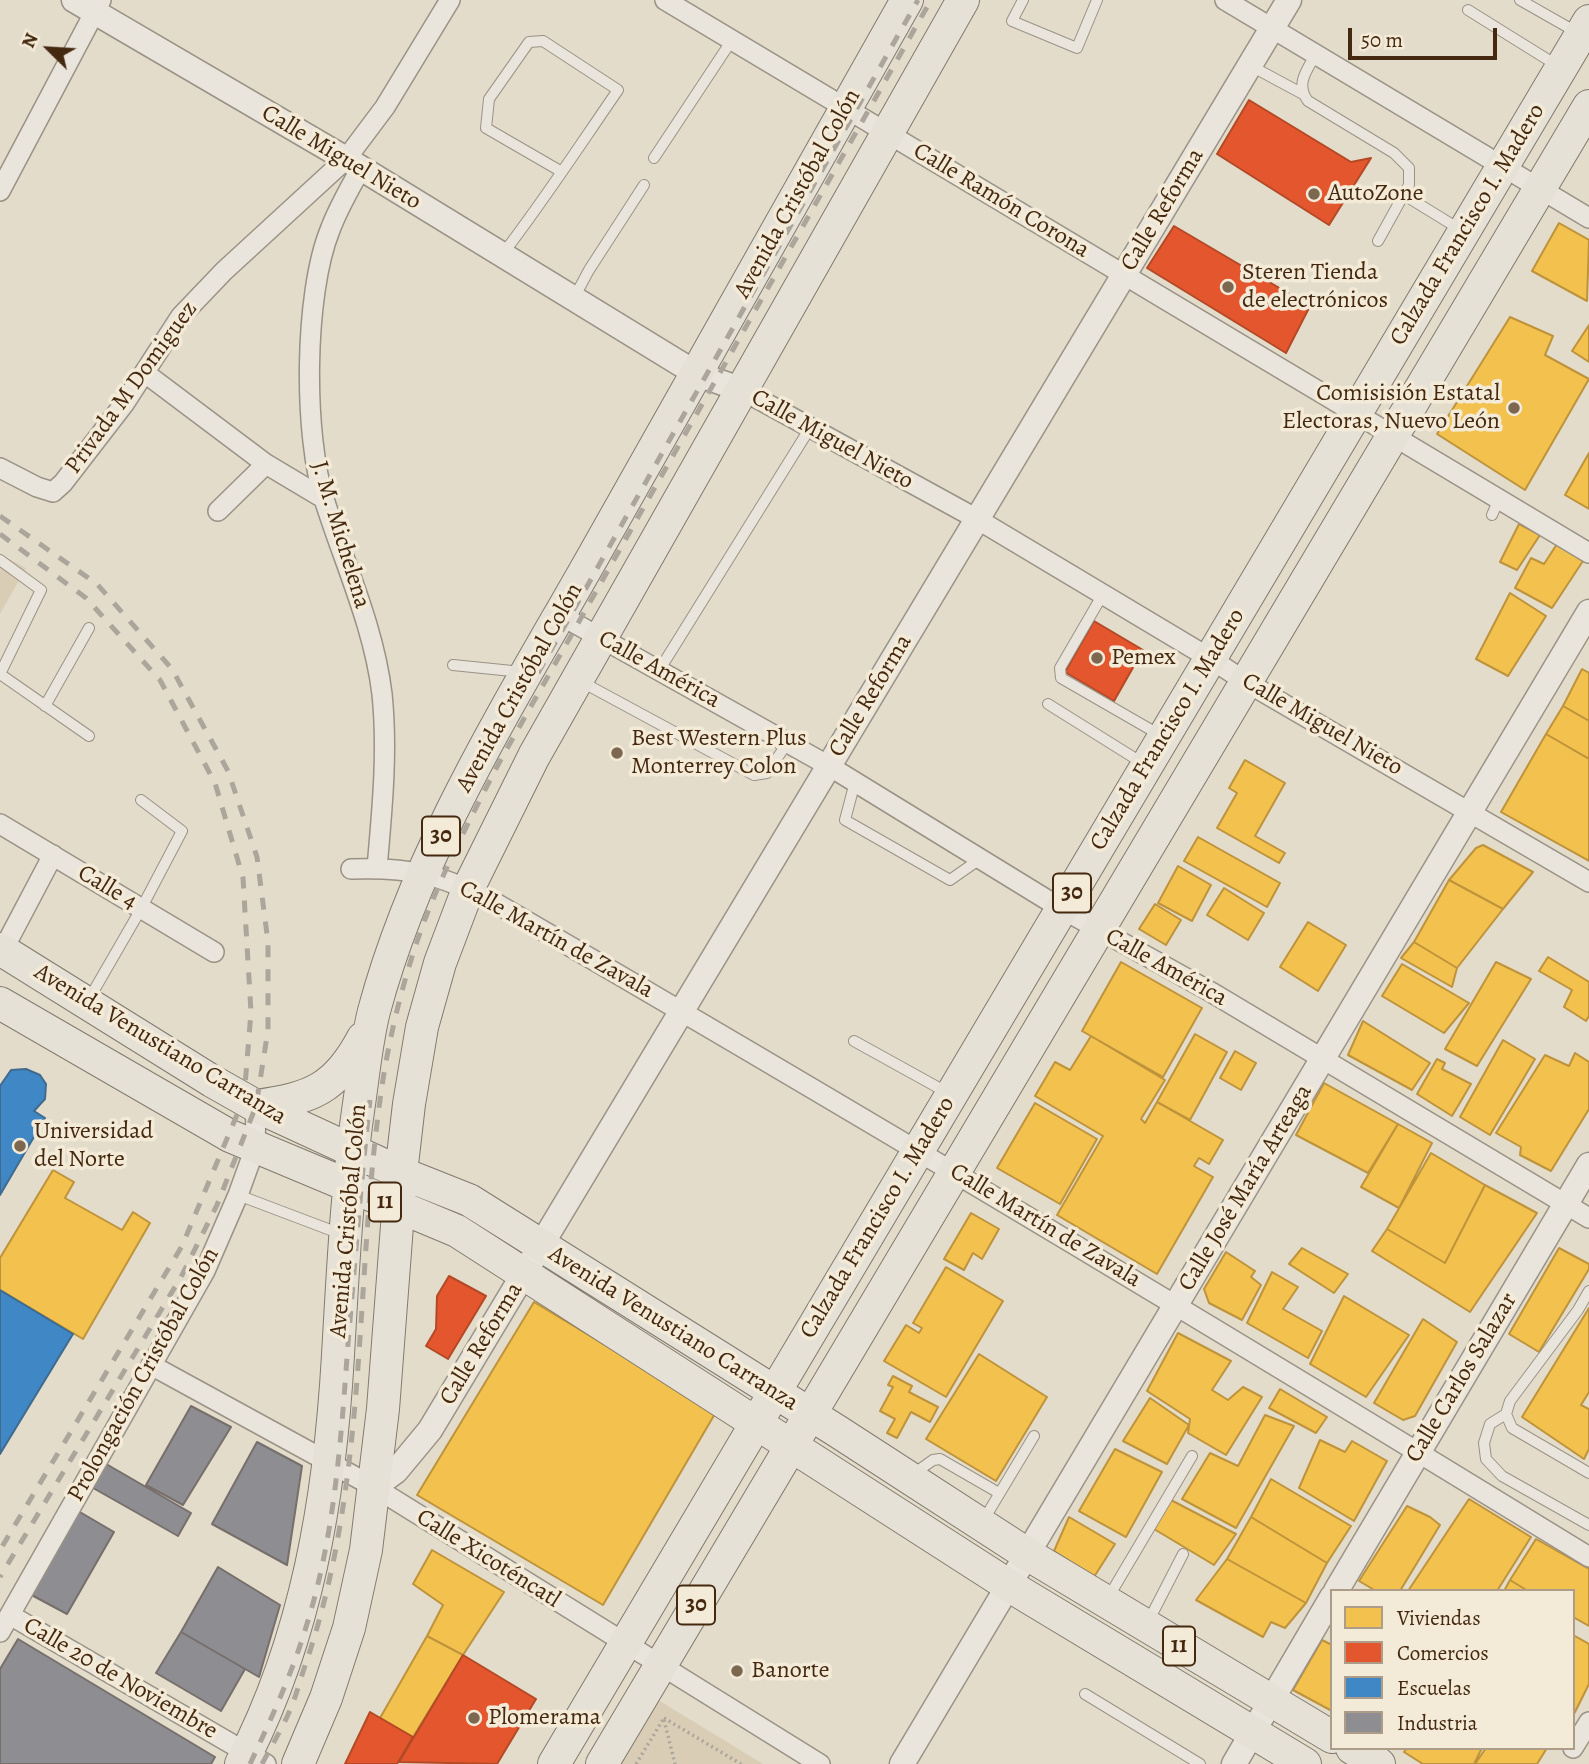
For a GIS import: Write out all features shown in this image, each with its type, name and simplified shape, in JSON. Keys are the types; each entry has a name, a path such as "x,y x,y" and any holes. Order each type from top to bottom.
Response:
{"main road":[{"name":"Avenida Cristóbal Colón","path":"251,1760 298,1623 321,1525 338,1357 352,1150 374,1014 401,926 471,776 526,673 907,0"},
{"name":"Avenida Cristóbal Colón","path":"298,1764 326,1698 349,1628 366,1550 385,1383 409,1104 422,1027 440,963 468,889 505,812 577,679 963,0"},
{"name":"Calzada Francisco I. Madero","path":"554,1764 1585,28"},
{"name":"Calzada Francisco I. Madero","path":"602,1764 1589,106"},
{"name":"Avenida Venustiano Carranza","path":"1,950 256,1105 401,1173 469,1200 1027,1554 1330,1736"},
{"name":"Avenida Venustiano Carranza","path":"0,1003 170,1103 255,1148 457,1231 1008,1585 1305,1764"},
{"path":"256,1105 293,1099 330,1083 354,1056 374,1014"},
{"path":"1355,1750 1379,1764"}],"street":[{"path":"354,164 450,0"},
{"path":"1226,0 1589,218"},
{"name":"Calle Reforma","path":"374,1488 396,1471 430,1430 1289,0"},
{"name":"Calle Ramón Corona","path":"672,2 1393,435 1496,507 1589,553"},
{"path":"0,191 90,4"},
{"name":"Calle Miguel Nieto","path":"90,4 697,374 740,389 977,519 1246,682 1589,882"},
{"name":"Privada M Domiguez","path":"0,468 53,492 74,470 145,373 181,316 200,295 354,164"},
{"name":"J. M. Michelena","path":"354,164 329,231 320,265 309,370 312,424 323,498 358,595 373,646 382,693 383,785 377,868"},
{"path":"145,373 266,464 323,498"},
{"path":"218,511 266,464"},
{"name":"Calle José María Arteaga","path":"902,1764 1589,612"},
{"name":"Calle América","path":"560,615 829,766 1062,909 1211,992 1589,1218"},
{"name":"Calle 4","path":"0,824 214,952"},
{"path":"1,950 53,855"},
{"name":"Calle Martín de Zavala","path":"351,869 424,872 468,889 919,1150 1589,1556"},
{"name":"Prolongación Cristóbal Colón","path":"5,1624 205,1270 255,1148 256,1105"},
{"name":"Calle Carlos Salazar","path":"1337,1589 1589,1165"},
{"name":"Calle Xicoténcatl","path":"151,1365 374,1488 820,1764"},
{"path":"1234,1764 1330,1600"},
{"name":"Calle 20 de Noviembre","path":"5,1624 251,1760"},
{"path":"1575,1745 1589,1722"}],"lane":[{"path":"1023,0 1012,21 1077,48 1097,0"},
{"path":"1520,0 1585,28"},
{"path":"1468,10 1561,68"},
{"path":"654,158 732,40"},
{"path":"502,255 562,172 618,90 543,41 528,42 489,99 486,128 562,172"},
{"path":"1303,94 1303,78 1316,54"},
{"path":"1249,65 1303,94 1316,107 1403,160 1409,168 1410,176 1404,195 1378,241"},
{"path":"574,299 589,270 644,185"},
{"path":"1404,195 1464,232"},
{"path":"660,669 810,428"},
{"path":"0,560 41,590 0,674 89,736"},
{"path":"1103,594 1060,668 1061,678 1164,737"},
{"path":"46,706 89,628"},
{"path":"453,665 526,673"},
{"path":"577,679 754,775 767,773 788,742"},
{"path":"1048,704 1147,766"},
{"path":"855,782 845,820 950,880 980,859"},
{"path":"87,1003 182,831 141,800"},
{"path":"854,1041 951,1095"},
{"path":"238,1195 345,1235"},
{"path":"1589,1291 1578,1310 1522,1383 1510,1401 1506,1414 1512,1429 1589,1473"},
{"path":"1506,1414 1490,1424 1484,1443 1486,1459 1502,1476 1589,1525"},
{"path":"981,1524 1034,1436"},
{"path":"1105,1601 1192,1456"},
{"path":"908,1477 933,1460 940,1459 999,1493"},
{"path":"1146,1626 1183,1554"},
{"path":"1085,1694 1200,1764"}],"path":[{"path":"636,1764 664,1718"},
{"path":"664,1718 675,1764"},
{"path":"664,1718 741,1764"}],"shaded area":[{"path":"0,554 26,568 0,614"},
{"path":"655,1698 763,1764 615,1764"}],"building: Viviendas":[{"path":"1559,223 1589,240 1587,301 1532,271"},
{"name":"Comisisión Estatal Electoras, Nuevo León","path":"1510,317 1553,336 1545,355 1589,379 1525,490 1437,434"},
{"path":"1589,325 1589,362 1572,351"},
{"path":"1589,453 1589,509 1565,495"},
{"path":"1519,524 1540,535 1517,570 1500,562"},
{"path":"1557,544 1583,561 1552,608 1515,588 1531,558 1544,564"},
{"path":"1510,593 1546,616 1508,676 1476,659"},
{"path":"1582,669 1589,673 1589,721 1563,706"},
{"path":"1563,706 1589,721 1589,759 1546,734"},
{"path":"1546,734 1589,759 1589,861 1501,812"},
{"path":"1245,760 1285,783 1255,836 1285,853 1279,863 1217,828 1237,793 1229,788"},
{"path":"1198,837 1280,883 1267,907 1184,861"},
{"path":"1483,845 1533,872 1503,909 1449,880 1476,848"},
{"path":"1178,866 1211,885 1192,921 1158,903"},
{"path":"1449,880 1503,909 1457,968 1414,942"},
{"path":"1224,888 1264,913 1248,940 1207,915"},
{"path":"1155,904 1181,920 1166,945 1139,929"},
{"path":"1308,922 1346,945 1318,991 1280,967"},
{"path":"1414,942 1457,968 1452,987 1401,958"},
{"path":"1548,957 1589,982 1589,1016 1586,1021 1564,1007 1572,990 1539,971"},
{"path":"1121,962 1202,1008 1163,1077 1082,1031"},
{"path":"1496,962 1531,979 1477,1066 1445,1049"},
{"path":"1402,964 1469,1003 1444,1033 1382,996"},
{"path":"1363,1021 1430,1063 1412,1090 1348,1055"},
{"path":"1195,1034 1227,1052 1190,1120 1157,1102"},
{"path":"1091,1036 1165,1080 1141,1119 1145,1123 1157,1102 1223,1140 1209,1164 1199,1158 1194,1166 1213,1177 1157,1274 1057,1215 1103,1136 1035,1096 1055,1062 1070,1070"},
{"path":"1503,1040 1535,1059 1490,1135 1460,1117"},
{"path":"1235,1051 1256,1063 1241,1090 1220,1078"},
{"path":"1575,1053 1589,1062 1589,1109 1551,1171 1520,1155 1521,1147 1496,1133 1545,1055 1569,1066"},
{"path":"1437,1059 1445,1063 1442,1069 1471,1084 1452,1116 1417,1094"},
{"path":"1324,1083 1398,1124 1368,1173 1296,1135"},
{"path":"1035,1103 1097,1139 1060,1204 997,1168"},
{"path":"1398,1124 1432,1143 1399,1208 1361,1187"},
{"path":"1431,1153 1485,1185 1445,1263 1387,1229"},
{"path":"53,1170 74,1182 65,1198 122,1230 133,1212 150,1223 83,1339 0,1290 0,1258"},
{"path":"1485,1185 1537,1213 1470,1312 1372,1251 1387,1229 1445,1263"},
{"path":"971,1213 999,1229 982,1259 973,1253 964,1270 944,1259"},
{"path":"1302,1248 1348,1274 1334,1293 1289,1264"},
{"path":"1559,1248 1589,1264 1589,1269 1539,1352 1509,1334"},
{"path":"1226,1252 1255,1271 1251,1277 1261,1285 1242,1320 1209,1303 1204,1289"},
{"path":"946,1267 1003,1301 946,1397 884,1361 906,1325 919,1333 922,1328 913,1323"},
{"path":"1272,1272 1298,1287 1283,1309 1322,1331 1308,1358 1247,1323"},
{"path":"1344,1296 1409,1335 1366,1397 1310,1364"},
{"path":"534,1302 716,1412 603,1605 417,1495"},
{"path":"1589,1308 1589,1392 1581,1405 1589,1409 1589,1449 1584,1459 1522,1417"},
{"path":"1423,1319 1457,1342 1415,1416 1403,1420 1374,1403"},
{"path":"1178,1333 1231,1361 1212,1390 1228,1400 1243,1387 1262,1397 1226,1455 1188,1433 1190,1419 1147,1391"},
{"path":"979,1354 1047,1397 996,1481 926,1439"},
{"path":"893,1376 912,1386 909,1392 938,1407 930,1422 911,1412 897,1438 887,1433 895,1419 880,1411 893,1387 888,1385"},
{"path":"1280,1389 1327,1417 1316,1433 1269,1408"},
{"path":"1150,1398 1189,1425 1167,1464 1123,1441"},
{"path":"1265,1415 1294,1426 1236,1528 1182,1499 1210,1453 1238,1466"},
{"path":"1320,1440 1345,1452 1352,1441 1387,1461 1354,1521 1299,1488"},
{"path":"1115,1449 1162,1472 1126,1537 1079,1511"},
{"path":"1271,1479 1351,1526 1327,1563 1251,1517"},
{"path":"1469,1499 1531,1537 1498,1589 1409,1589"},
{"path":"1171,1500 1236,1534 1214,1565 1154,1529"},
{"path":"1407,1506 1440,1525 1401,1589 1373,1589 1359,1581"},
{"path":"1069,1517 1115,1544 1094,1577 1054,1551"},
{"path":"1251,1517 1327,1563 1306,1603 1227,1559"},
{"path":"1536,1539 1589,1569 1589,1626 1575,1618 1575,1589 1525,1589 1510,1580"},
{"path":"432,1550 504,1592 463,1655 427,1636 443,1605 413,1584"},
{"path":"1227,1559 1306,1603 1285,1628 1271,1622 1263,1637 1196,1600"},
{"path":"1510,1580 1525,1589 1505,1589"},
{"path":"427,1636 463,1655 413,1737 380,1718"},
{"path":"1575,1636 1589,1644 1589,1684 1575,1712"},
{"path":"1322,1640 1330,1644 1330,1710 1293,1690"},
{"path":"1481,1750 1474,1764 1423,1764 1404,1752"},
{"path":"1485,1750 1546,1750 1537,1764 1475,1764"}],"building: Comercios":[{"name":"AutoZone","path":"1249,100 1351,162 1371,158 1329,225 1217,154"},
{"name":"Steren Tienda de electrónicos","path":"1174,226 1310,306 1286,353 1147,268"},
{"path":"1094,621 1143,650 1114,701 1065,672"},
{"path":"449,1276 486,1296 448,1359 426,1346 436,1329 437,1296"},
{"name":"Plomerama","path":"463,1655 536,1699 497,1764 399,1762"},
{"path":"370,1712 413,1737 397,1764 345,1764"}],"building: Escuelas":[{"path":"26,1069 40,1075 46,1084 45,1099 34,1111 45,1118 0,1195 0,1086 11,1070"},
{"path":"0,1290 73,1334 0,1454"}],"building: Industria":[{"path":"191,1406 231,1427 183,1505 146,1485"},
{"path":"257,1442 302,1466 287,1565 212,1524"},
{"path":"101,1461 191,1513 178,1536 86,1484"},
{"path":"73,1508 114,1532 67,1614 26,1592"},
{"path":"218,1567 280,1605 259,1677 181,1632"},
{"path":"181,1632 245,1669 221,1711 156,1673"},
{"path":"18,1639 215,1757 211,1764 0,1764 0,1669"}],"railway":[{"path":"538,673 918,0"},
{"path":"262,1764 288,1715 297,1691 326,1593 340,1523 357,1380 381,1093 399,1002 427,914 452,855 500,761 931,0"},
{"path":"0,516 97,584 172,669 228,771 257,857 268,942 268,1030 256,1106 217,1205 181,1277 0,1577"},
{"path":"0,534 86,598 160,680 215,783 243,878 251,1012 244,1098 182,1246 0,1550"},
{"path":"250,1764 294,1662 324,1558 339,1451 370,1100"}],"place":[{"name":"AutoZone","path":"1314,194"},
{"name":"Steren Tienda de electrónicos","path":"1228,287"},
{"name":"Comisisión Estatal Electoras, Nuevo León","path":"1514,408"},
{"name":"Pemex","path":"1097,658"},
{"name":"Best Western Plus Monterrey Colon","path":"617,753"},
{"name":"Universidad del Norte","path":"20,1146"},
{"name":"Banorte","path":"737,1671"},
{"name":"Plomerama","path":"474,1718"}]}
